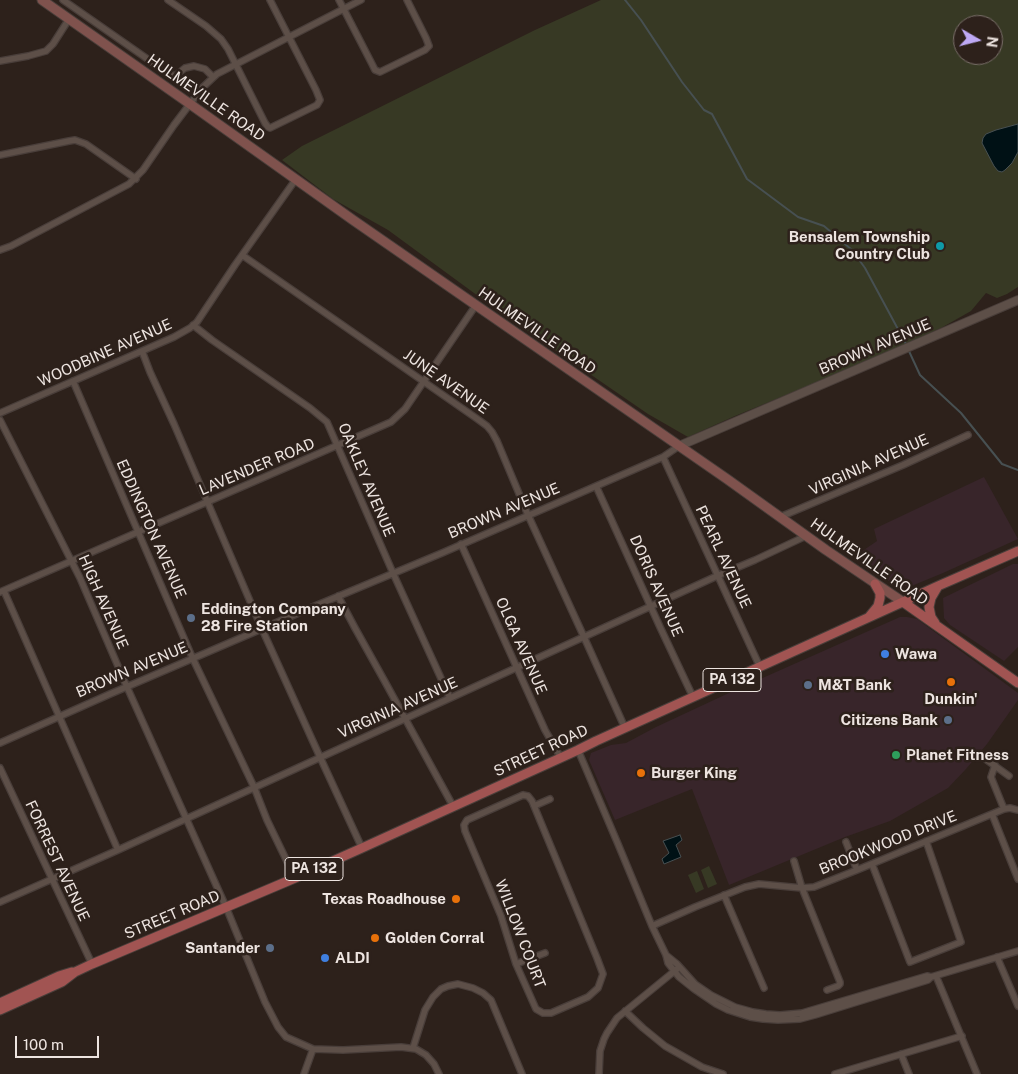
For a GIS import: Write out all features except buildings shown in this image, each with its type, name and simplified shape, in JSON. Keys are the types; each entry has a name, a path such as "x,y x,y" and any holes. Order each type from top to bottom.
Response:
{"main road":[{"name":"HULMEVILLE ROAD","path":"42,0 1018,683"},
{"name":"STREET ROAD","path":"0,1002 295,878 1018,551"},
{"path":"868,618 879,602 880,593 875,584"},
{"path":"936,625 931,617 929,607 938,586"},
{"name":"STREET ROAD","path":"0,1010 62,982 75,972"}],"street":[{"path":"63,0 170,74 175,76 184,68 194,66 205,69 213,77"},
{"path":"168,0 217,34 225,44 268,127 272,127 317,105 319,97 270,0"},
{"path":"339,0 375,70 380,72 425,50 428,46 426,38 407,0"},
{"path":"0,250 122,189 136,179 202,88 213,77 361,0"},
{"path":"0,61 46,51 53,44 69,19"},
{"path":"0,155 75,140 86,144 136,179"},
{"name":"WOODBINE AVENUE","path":"0,413 142,351 193,326 296,179"},
{"name":"JUNE AVENUE","path":"242,255 476,418 492,432 624,728"},
{"name":"BROWN AVENUE","path":"0,743 126,687 528,516 663,457 679,446 1018,300"},
{"name":"LAVENDER ROAD","path":"2,591 395,419 405,409 476,305"},
{"name":"OAKLEY AVENUE","path":"193,326 324,418 327,422 450,698"},
{"path":"142,351 262,629 362,848"},
{"name":"EDDINGTON AVENUE","path":"73,381 193,659 295,878"},
{"name":"HIGH AVENUE","path":"0,420 90,598 126,687 226,907 265,1002 278,1027 286,1037 313,1048 343,1050 413,1048"},
{"name":"VIRGINIA AVENUE","path":"780,517 903,465 968,435"},
{"name":"PEARL AVENUE","path":"663,457 760,667"},
{"name":"DORIS AVENUE","path":"596,486 693,697"},
{"name":"VIRGINIA AVENUE","path":"0,902 806,536"},
{"name":"OLGA AVENUE","path":"461,544 545,730 561,758"},
{"path":"2,591 118,850"},
{"path":"338,596 453,806"},
{"path":"578,750 668,963 698,993 722,1007 750,1017 778,1020 800,1018 1018,951"},
{"path":"984,758 1009,776"},
{"path":"995,765 991,777 1004,809"},
{"name":"FORREST AVENUE","path":"0,768 92,964"},
{"name":"WILLOW COURT","path":"523,795 528,796 534,806 603,974 598,988 588,997 551,1013 543,1013 536,1010 516,964 501,916 464,825 472,817 523,795"},
{"path":"534,806 550,799"},
{"name":"BROOKWOOD DRIVE","path":"652,926 745,887 760,884 802,888 814,887 1004,809 1018,810"},
{"path":"992,814 1018,879"},
{"path":"872,864 910,962 961,942 926,841"},
{"path":"846,842 857,870"},
{"path":"794,861 814,921 840,982 838,986 827,990"},
{"path":"724,895 764,988"},
{"path":"516,964 545,953"},
{"path":"997,957 1018,1006"},
{"path":"599,1074 600,1051 604,1039 618,1018 676,969"},
{"path":"933,977 962,1036 977,1074"},
{"path":"439,1074 434,1064 426,1056 413,1048 425,1010 433,997 441,989 458,984 473,988 491,1000 522,1074"},
{"path":"625,1011 665,1046 702,1066 723,1074"},
{"path":"836,1074 962,1036"},
{"path":"304,1074 313,1048"},
{"path":"901,1054 909,1074"}],"shaded area":[{"path":"1018,124 1018,152 1012,163 1005,170 1002,172 998,171 982,143 983,138 986,134 996,130"},
{"path":"984,477 1018,539 909,587 891,583 858,554 877,541 874,529"},
{"path":"1013,564 1018,564 1018,647 1004,661 950,625 944,618 943,598"},
{"path":"900,617 917,619 1018,693 1018,700 987,744 948,788 890,821 845,837 729,885 692,789 615,820 589,760 591,753 611,745 626,743 731,692"},
{"path":"680,835 682,840 676,845 681,857 664,864 662,859 669,853 663,841"}],"green space":[{"path":"601,0 1018,0 1018,287 997,298 986,293 971,311 941,328 688,437 648,414 504,315 388,230 333,199 282,160 302,146 535,30"},
{"path":"709,866 717,884 708,888 701,870"},
{"path":"697,871 704,889 696,893 688,875"}],"waterway":[{"path":"625,0 641,20 682,82 704,110 712,114 747,179 798,217 824,226 852,250 865,268 906,344"},
{"path":"908,349 920,375 961,413 1002,464 1018,470"}],"place":[{"name":"Bensalem Township Country Club","path":"940,246"},
{"name":"Eddington Company 28 Fire Station","path":"191,618"},
{"name":"Wawa","path":"885,654"},
{"name":"Dunkin'","path":"951,682"},
{"name":"M&T Bank","path":"808,685"},
{"name":"Citizens Bank","path":"948,720"},
{"name":"Planet Fitness","path":"896,755"},
{"name":"Burger King","path":"641,773"},
{"name":"Texas Roadhouse","path":"456,899"},
{"name":"Golden Corral","path":"375,938"},
{"name":"Santander","path":"270,948"},
{"name":"ALDI","path":"325,958"}]}
